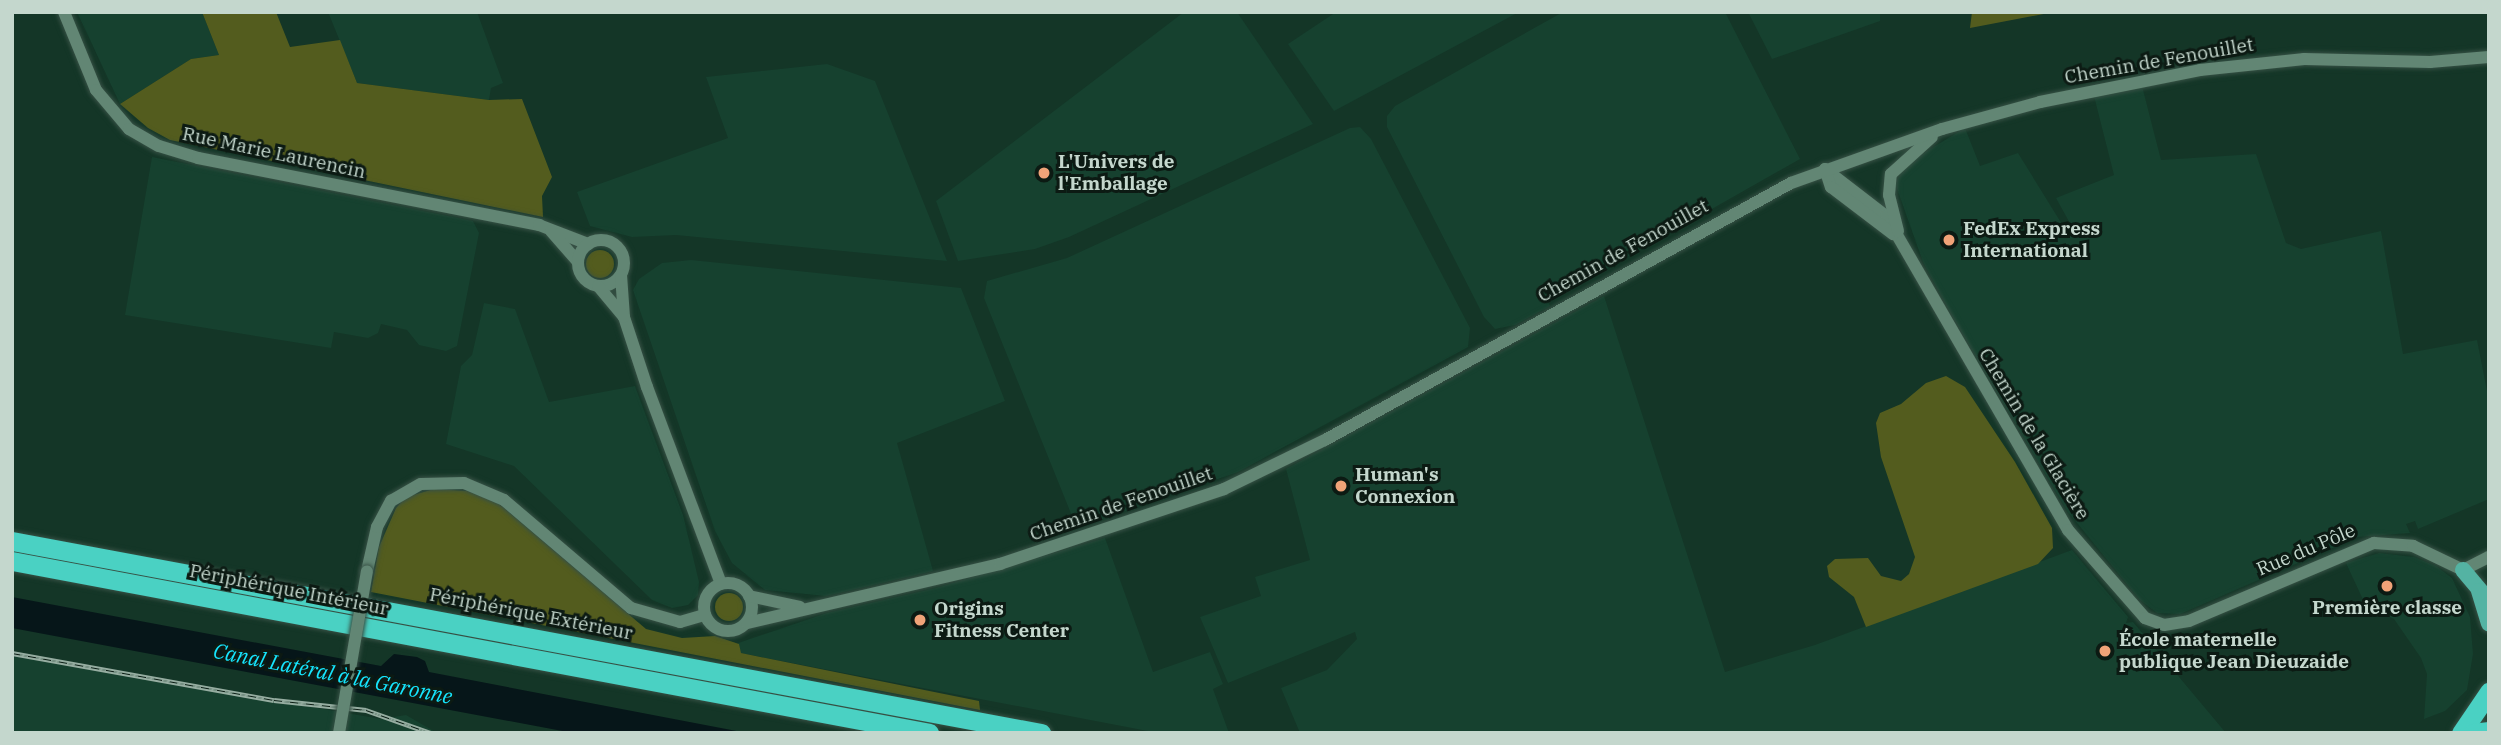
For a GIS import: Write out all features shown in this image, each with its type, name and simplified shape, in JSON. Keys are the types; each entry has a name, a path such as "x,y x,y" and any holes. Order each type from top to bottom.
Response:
{"highway":[{"name":"Périphérique Extérieur","path":"12,541 1041,733"},
{"name":"Périphérique Intérieur","path":"12,561 929,733"},
{"path":"2461,733 2489,692"},
{"path":"2473,733 2489,731"}],"main road":[{"path":"2463,570 2489,601"},
{"path":"2477,585 2489,623"}],"street":[{"name":"Rue Marie Laurencin","path":"64,12 96,90 123,123 159,146 548,229 588,244"},
{"name":"Chemin de Fenouillet","path":"747,623 1000,564 1224,489 1433,382 1711,223 1825,169 1942,129 2052,99 2200,69 2304,59 2430,62 2489,57"},
{"path":"1899,238 1889,195 1891,174 1900,160 1942,129"},
{"name":"Chemin de la Glacière","path":"1825,169 1886,216 2068,530 2136,611 2164,625"},
{"path":"548,229 578,262 583,278 598,286 624,317"},
{"path":"578,262 588,244 603,240 617,246 624,260 621,275 624,317 721,584"},
{"path":"598,286 611,284 621,275"},
{"path":"339,733 377,527 391,502 421,484 464,483 504,500 631,608 680,622 705,615"},
{"name":"Rue du Pôle","path":"2164,625 2189,621 2374,543 2413,545 2463,570"},
{"path":"2463,570 2485,560"},
{"path":"721,584 740,586 749,596 752,612 747,623 724,631 705,615 706,596 721,584"},
{"name":"Chemin de Fenouillet","path":"749,596 811,609"}],"shaded area":[{"path":"77,12 202,12 219,55 191,59 120,104"},
{"path":"328,12 477,12 503,83 491,88 489,100 357,83"},
{"path":"1184,12 1237,12 1313,124 1069,237 1035,249 958,261 936,201"},
{"path":"1336,12 1519,12 1334,111 1288,44"},
{"path":"1563,12 1725,12 1800,159 1548,302 1550,306 1515,325 1495,329 1484,317 1387,127 1387,116 1395,106"},
{"path":"1748,12 1880,12 1880,21 1772,59"},
{"path":"827,64 875,81 947,261 676,235 632,237 590,226 577,192 728,138 706,77"},
{"path":"2142,86 2161,160 2256,154 2286,243 2301,249 2381,231 2403,354 2477,340 2489,401 2489,499 2418,529 2415,521 2406,524 2410,533 2358,537 2180,614 2157,613 2140,600 2068,512 1952,316 1923,262 1895,183 1907,163 1965,128 1980,166 2018,153 2065,229 2072,227 2056,198 2114,175 2094,96"},
{"path":"1360,127 1371,139 1470,328 1468,347 1238,472 1088,524 1074,521 984,298 987,281 1067,258 1350,128"},
{"path":"152,157 473,221 479,233 457,346 446,351 419,345 407,330 381,324 378,333 368,338 334,332 331,348 125,315"},
{"path":"691,260 961,288 1005,401 897,443 933,571 826,596 765,590 732,563 715,531 633,290 639,279 662,263"},
{"path":"1604,296 1725,672 1815,645 2072,550 2128,617 2126,623 2133,622 2226,733 1300,733 1281,688 1327,670 1357,639 1355,632 1228,683 1200,617 1261,596 1255,577 1310,560 1286,469"},
{"path":"484,303 515,309 549,402 635,386 683,515 699,582 698,595 688,605 672,608 652,600 514,466 446,444 461,366 472,355"},
{"path":"1105,538 1153,672 1210,652 1223,684 1213,689 1229,733 1158,733 740,653 738,643 827,613 936,588"},
{"path":"2379,553 2414,557 2436,566 2452,578 2470,617 2473,654 2467,690 2445,711 2424,719 2427,674 2421,658 2394,619 2365,604 2346,563"},
{"path":"12,655 381,719 406,715 437,733 12,733"}],"green space":[{"path":"202,12 276,12 290,47 340,40 357,83 489,100 522,99 552,177 542,196 543,217 170,140 148,128 120,104 191,59 219,55"},
{"path":"1972,12 2054,12 1970,28"},
{"path":"600,250 610,254 614,264 610,274 600,278 590,274 586,264 590,254"},
{"path":"1946,376 1965,387 2015,462 2052,528 2053,548 2038,564 1866,627 1854,597 1829,577 1827,566 1835,559 1868,558 1881,576 1901,581 1909,574 1915,557 1881,457 1876,423 1880,413 1901,404 1926,383"},
{"path":"434,489 467,491 497,502 646,629 682,638 715,636 739,644 741,653 979,701 980,710 371,592 379,547 396,508 406,497"},
{"path":"729,593 739,597 743,607 739,617 729,621 719,617 715,607 719,597"}],"water":[{"name":"Canal Latéral à la Garonne","path":"12,597 381,666 394,654 417,657 425,661 429,672 747,733 573,733 12,628"}],"railway":[{"path":"12,653 274,700 366,710 431,733"}],"place":[{"name":"L'Univers de l'Emballage","path":"1044,173"},
{"name":"FedEx Express International","path":"1949,240"},
{"name":"Human's Connexion","path":"1341,486"},
{"name":"Première classe","path":"2387,586"},
{"name":"Origins Fitness Center","path":"920,620"},
{"name":"École maternelle publique Jean Dieuzaide","path":"2105,651"}]}
